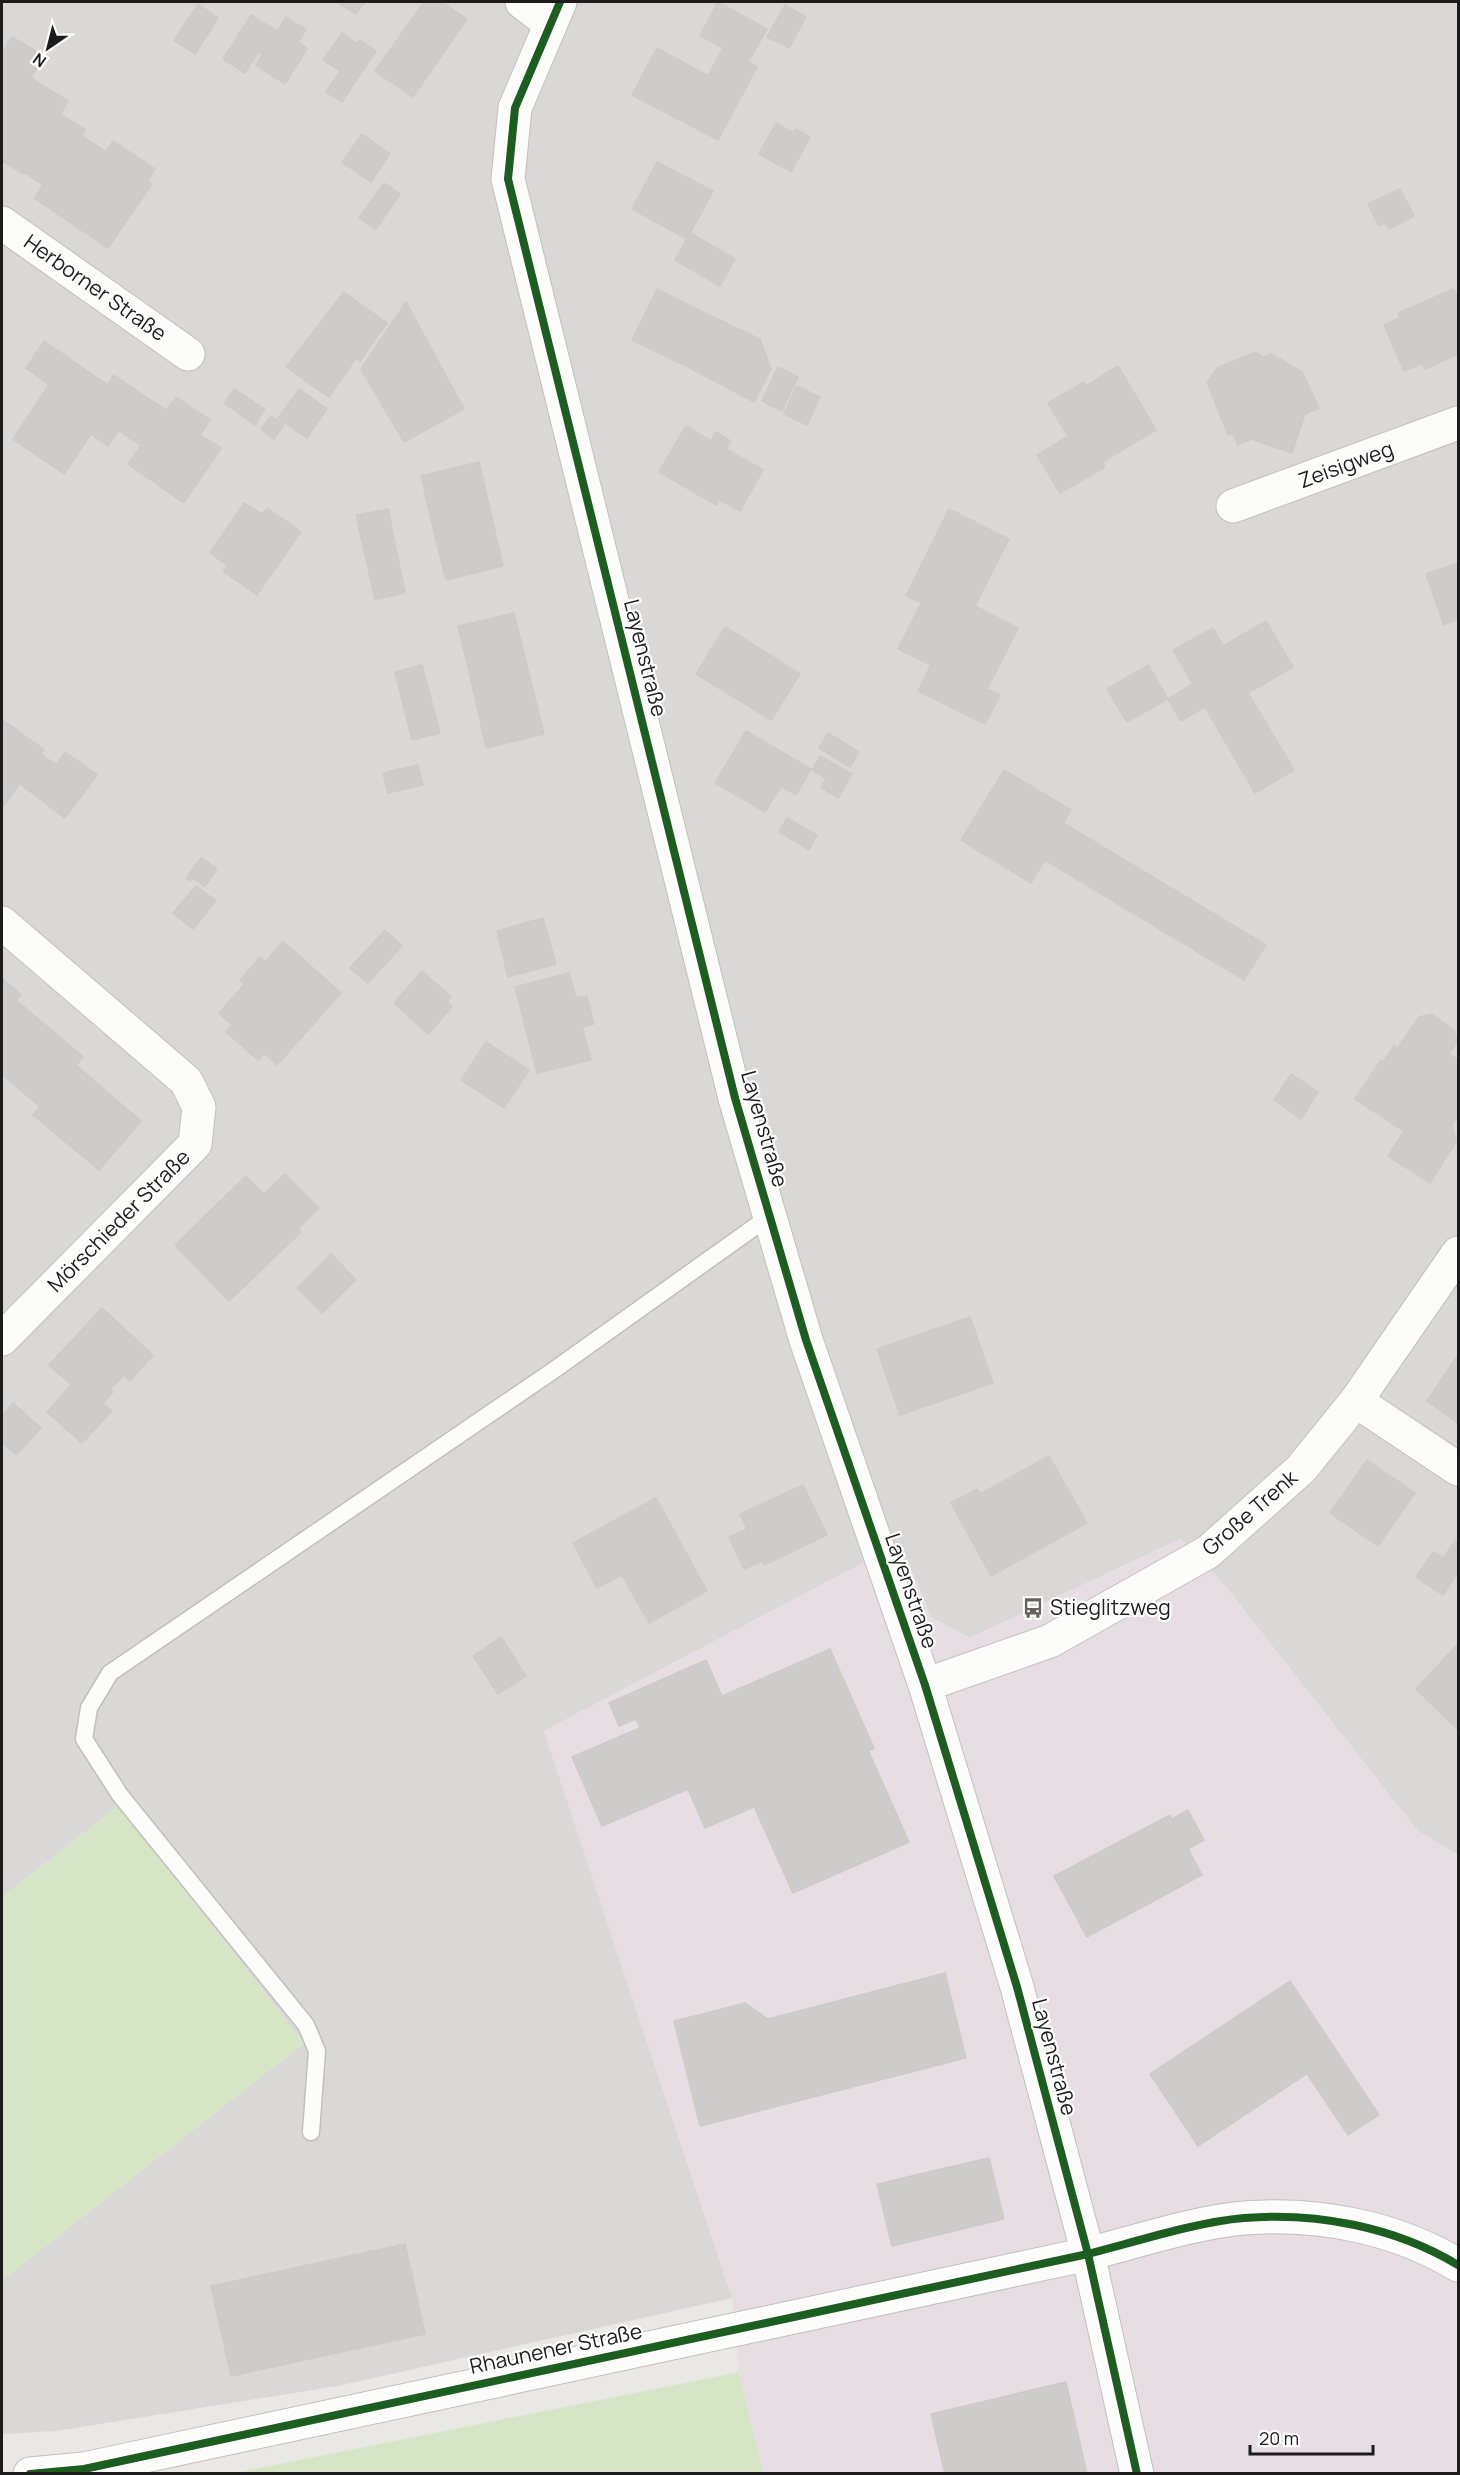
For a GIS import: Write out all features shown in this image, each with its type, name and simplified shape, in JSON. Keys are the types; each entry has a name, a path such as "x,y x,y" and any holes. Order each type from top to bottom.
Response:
{"street":[{"path":"522,2 554,12"},
{"name":"Layenstraße","path":"554,12 515,108 508,179 735,1098 806,1340 925,1685 1017,1987 1088,2254 1137,2474"},
{"name":"Herborner Straße","path":"2,223 188,354"},
{"name":"Zeisigweg","path":"1233,506 1458,423"},
{"name":"Mörschieder Straße","path":"2,923 186,1080 199,1107 195,1144 2,1339"},
{"name":"Große Trenk","path":"925,1685 1050,1641 1208,1552 1301,1469 1356,1401 1458,1253"},
{"path":"1356,1401 1458,1469"},
{"name":"Rhaunener Straße","path":"30,2474 84,2469 1088,2254 1243,2218 1314,2218 1385,2232 1437,2252 1458,2265"}],"lane":[{"path":"311,2132 317,2051 306,2025 120,1795 84,1739 89,1708 110,1673 554,1370 770,1216"}],"shaded area":[{"path":"2,2 1458,2 1458,1855 1418,1831 1218,1577 1180,1539 970,1638 931,1617 899,1544 544,1731 732,2298 338,2386 56,2431 2,2434 2,2280 304,2043 118,1806 2,1897"},
{"path":"1180,1539 1218,1577 1418,1831 1458,1855 1458,2473 763,2473 739,2372 732,2298 544,1731 900,1543 931,1617 970,1638"}],"green space":[{"path":"118,1806 304,2043 2,2280 2,1897"},
{"path":"739,2372 763,2473 234,2473"}],"building":[{"path":"337,2 365,2 356,14"},
{"path":"424,2 442,2 467,19 413,97 375,71"},
{"path":"718,2 767,29 749,61 700,36"},
{"path":"198,4 218,18 195,54 174,40"},
{"path":"785,5 806,17 789,48 767,37"},
{"path":"251,15 277,31 262,55 258,52 245,73 223,59"},
{"path":"286,17 306,30 298,42 307,49 285,84 256,65"},
{"path":"342,33 357,44 360,40 376,51 342,102 326,92 340,71 323,60"},
{"path":"12,37 44,56 31,78 68,101 24,174 2,161 2,53"},
{"path":"657,48 708,76 723,48 757,67 718,140 632,95"},
{"path":"60,114 85,130 82,136 78,133 43,185 24,172"},
{"path":"776,123 793,133 796,129 810,137 791,172 759,154"},
{"path":"78,133 106,152 113,141 155,169 147,181 152,184 108,248 34,198"},
{"path":"362,134 390,154 371,182 342,162"},
{"path":"657,162 713,191 687,239 632,209"},
{"path":"384,183 400,194 376,229 359,218"},
{"path":"1400,189 1414,216 1389,229 1386,223 1379,226 1368,204"},
{"path":"690,233 735,259 720,286 675,260"},
{"path":"657,289 713,317 688,367 632,340"},
{"path":"1454,289 1458,299 1458,354 1425,369 1423,363 1404,371 1384,325 1400,318 1398,313"},
{"path":"344,292 387,323 360,361 356,358 329,397 286,367"},
{"path":"406,302 464,409 404,442 361,369"},
{"path":"713,317 760,339 771,369 754,402 688,367"},
{"path":"44,341 108,385 114,375 143,395 108,446 91,434 64,474 13,439 49,385 26,368"},
{"path":"1255,352 1263,357 1272,354 1302,372 1319,408 1305,414 1292,453 1251,439 1238,445 1233,433 1228,435 1207,382 1217,368"},
{"path":"1118,366 1156,430 1102,462 1105,467 1060,493 1037,455 1068,436 1048,403 1084,382 1086,386"},
{"path":"778,367 798,377 782,411 762,401"},
{"path":"797,386 820,397 807,425 784,414"},
{"path":"234,389 265,409 255,425 224,403"},
{"path":"299,389 327,409 307,438 278,418"},
{"path":"143,395 165,409 140,445 118,430"},
{"path":"176,397 210,420 200,435 221,448 184,503 128,464"},
{"path":"271,416 284,425 274,439 261,429"},
{"path":"686,426 711,441 716,432 731,441 726,449 763,470 740,511 719,499 716,505 659,472"},
{"path":"479,462 492,518 434,532 421,476"},
{"path":"244,503 262,514 227,565 210,553"},
{"path":"267,508 301,532 257,595 223,571"},
{"path":"388,509 405,593 375,599 356,515"},
{"path":"949,509 1009,539 975,606 963,600 960,606 928,590 921,603 906,596"},
{"path":"492,518 503,566 446,580 434,532"},
{"path":"1458,563 1458,619 1444,625 1426,574"},
{"path":"928,590 960,606 931,665 898,649"},
{"path":"963,600 1018,628 987,689 1000,695 985,724 918,691"},
{"path":"514,613 528,670 472,684 458,626"},
{"path":"1266,621 1293,667 1248,693 1294,770 1255,793 1205,707 1181,721 1168,699 1193,684 1173,650 1213,628 1223,646"},
{"path":"725,627 800,674 771,720 696,674"},
{"path":"422,665 440,733 412,740 395,672"},
{"path":"1148,665 1168,699 1127,722 1107,689"},
{"path":"528,670 544,734 486,748 472,684"},
{"path":"2,719 44,750 2,808"},
{"path":"746,731 811,769 796,795 781,786 765,812 715,783"},
{"path":"828,733 859,752 850,767 819,748"},
{"path":"65,752 97,775 65,818 19,783 41,754 56,765"},
{"path":"820,756 852,774 838,798 821,787 826,778 812,770"},
{"path":"418,765 423,785 388,793 383,773"},
{"path":"1004,770 1071,810 1063,823 1266,945 1244,980 1045,860 1031,883 961,840"},
{"path":"787,818 817,835 809,850 779,832"},
{"path":"201,858 217,869 205,886 192,878 190,881 186,878"},
{"path":"196,886 216,901 193,929 173,913"},
{"path":"543,918 556,964 508,977 497,931"},
{"path":"385,930 402,946 368,983 350,968"},
{"path":"283,941 341,993 277,1065 264,1053 258,1060 226,1032 232,1025 219,1013 245,984 240,980 260,957 266,961"},
{"path":"422,971 451,997 447,1002 452,1007 428,1034 394,1003"},
{"path":"569,973 576,998 587,996 594,1024 582,1027 591,1060 537,1073 515,987"},
{"path":"2,978 21,995 16,1000 83,1057 40,1107 2,1074"},
{"path":"1431,1014 1454,1030 1457,1042 1449,1054 1458,1060 1458,1116 1452,1125 1456,1142 1430,1183 1388,1156 1404,1131 1355,1099 1381,1060 1383,1062 1394,1046 1397,1049 1419,1017"},
{"path":"486,1042 529,1070 504,1108 461,1080"},
{"path":"76,1065 141,1121 99,1170 33,1115"},
{"path":"1291,1074 1318,1092 1301,1119 1274,1100"},
{"path":"285,1174 319,1208 298,1229 264,1194"},
{"path":"246,1176 301,1232 229,1301 175,1245"},
{"path":"331,1254 356,1280 322,1313 297,1288"},
{"path":"102,1308 153,1355 130,1381 124,1375 110,1390 113,1392 98,1409 49,1365"},
{"path":"970,1317 993,1383 900,1415 877,1349"},
{"path":"1458,1355 1458,1423 1427,1401"},
{"path":"71,1385 98,1409 103,1403 112,1411 82,1443 47,1412"},
{"path":"13,1403 41,1428 16,1455 2,1442 2,1416"},
{"path":"1049,1456 1087,1523 991,1576 951,1503 977,1489 980,1494"},
{"path":"1367,1460 1415,1493 1378,1546 1330,1513"},
{"path":"803,1485 827,1535 764,1565 740,1514"},
{"path":"656,1498 707,1591 649,1623 622,1575 597,1588 573,1543"},
{"path":"747,1529 762,1561 744,1569 729,1537"},
{"path":"1455,1541 1458,1543 1458,1572 1443,1595 1416,1577 1433,1552 1443,1558"},
{"path":"501,1637 526,1676 498,1694 473,1656"},
{"path":"1458,1644 1458,1730 1416,1689"},
{"path":"830,1649 874,1748 752,1802 754,1807 705,1828 688,1789 602,1826 572,1757 640,1728 636,1719 619,1726 609,1703 706,1660 722,1696"},
{"path":"868,1750 909,1842 793,1893 752,1802"},
{"path":"1188,1810 1204,1840 1188,1849 1172,1819"},
{"path":"1170,1815 1202,1875 1087,1937 1054,1876"},
{"path":"945,1973 966,2058 700,2126 674,2021 745,2003 768,2019"},
{"path":"1290,1981 1338,2053 1198,2146 1150,2074"},
{"path":"1338,2053 1379,2115 1348,2135 1307,2074"},
{"path":"989,2158 1004,2219 892,2246 877,2184"},
{"path":"405,2244 425,2334 231,2376 211,2286"},
{"path":"1066,2382 1087,2474 945,2474 931,2414"}],"cycle path":[{"path":"560,2 515,108 508,179 735,1098 806,1340 925,1685 1017,1987 1088,2254 1137,2474"},
{"path":"30,2474 84,2469 1088,2254 1225,2220 1299,2217 1355,2225 1408,2241 1458,2265"}],"place":[{"name":"Stieglitzweg","path":"1033,1608"}]}
